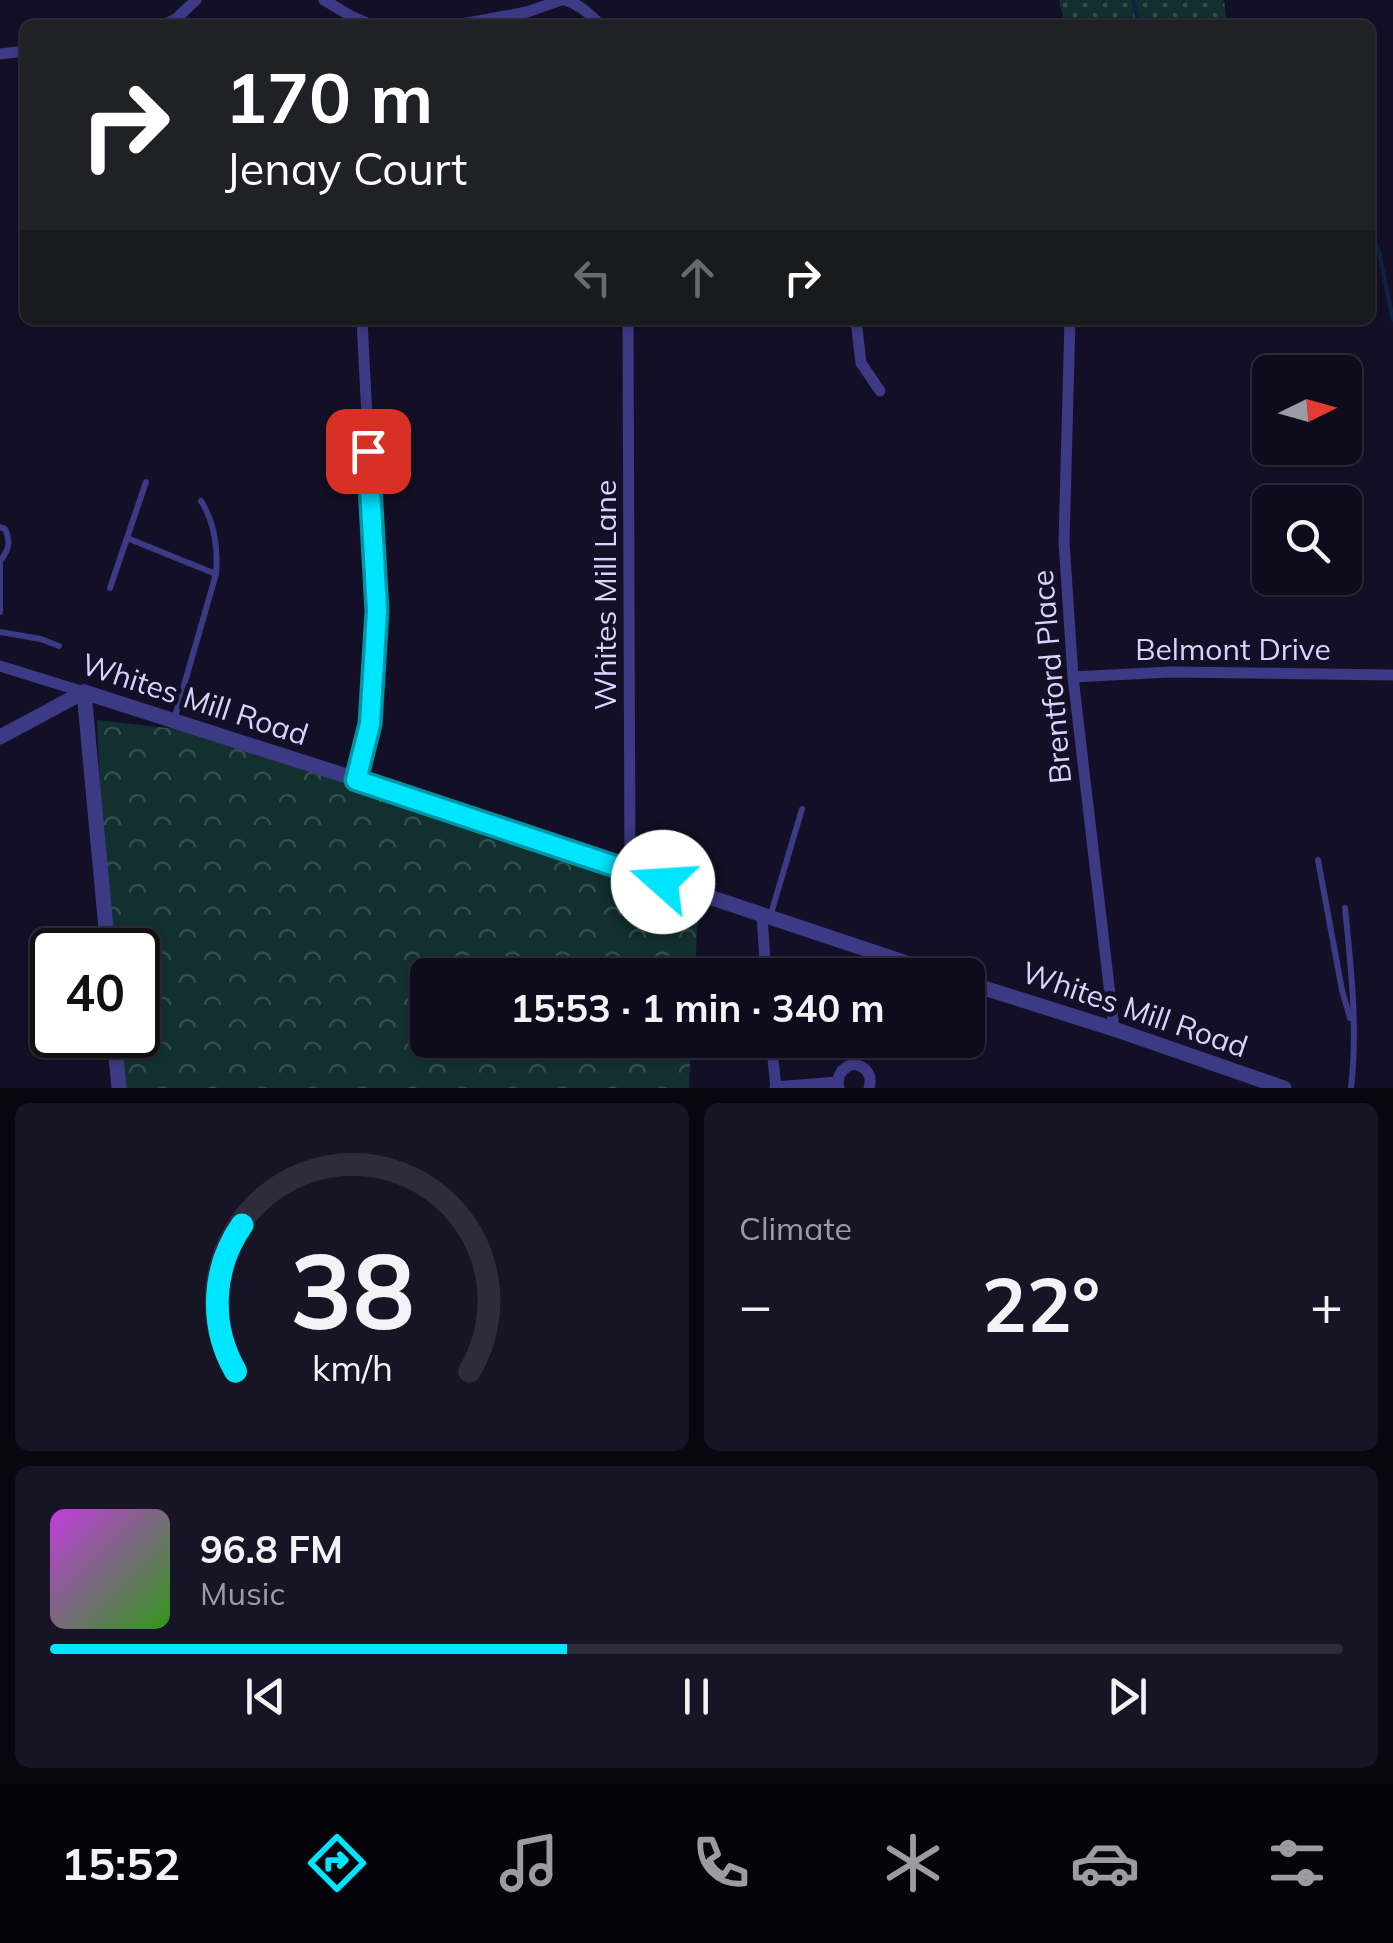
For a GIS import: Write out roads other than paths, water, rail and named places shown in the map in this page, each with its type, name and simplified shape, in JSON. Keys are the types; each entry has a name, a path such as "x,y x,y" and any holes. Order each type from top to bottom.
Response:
{"street":[{"path":"173,20 196,0"},
{"path":"324,0 360,20"},
{"path":"483,20 527,12 562,0 574,2 595,20"},
{"path":"356,780 370,724 377,611 362,325"},
{"name":"Whites Mill Lane","path":"628,325 630,871"},
{"path":"857,325 861,363 880,391"},
{"name":"Brentford Place","path":"1070,325 1064,542 1073,678 1114,1029"},
{"name":"Whites Mill Road","path":"0,666 890,958"},
{"name":"Belmont Drive","path":"1073,678 1170,672 1393,674"},
{"path":"0,737 84,692 106,928"},
{"path":"766,917 766,958"},
{"name":"Whites Mill Road","path":"985,988 1114,1029 1244,1082 1284,1088"},
{"path":"116,1058 119,1088"},
{"path":"773,1058 776,1088 838,1085 838,1076 846,1066 859,1065 869,1073 869,1088"}],"lane":[{"path":"110,588 146,482"},
{"path":"174,721 216,574 215,536 201,501"},
{"path":"0,527 9,538 0,562 0,612"},
{"path":"127,538 216,574"},
{"path":"0,632 59,646"},
{"path":"766,917 802,809"},
{"path":"1318,860 1352,1029"},
{"path":"1345,908 1354,1064 1350,1088"}],"waterway":[{"path":"1133,0 1138,20"},
{"path":"1375,243 1393,320"}]}
